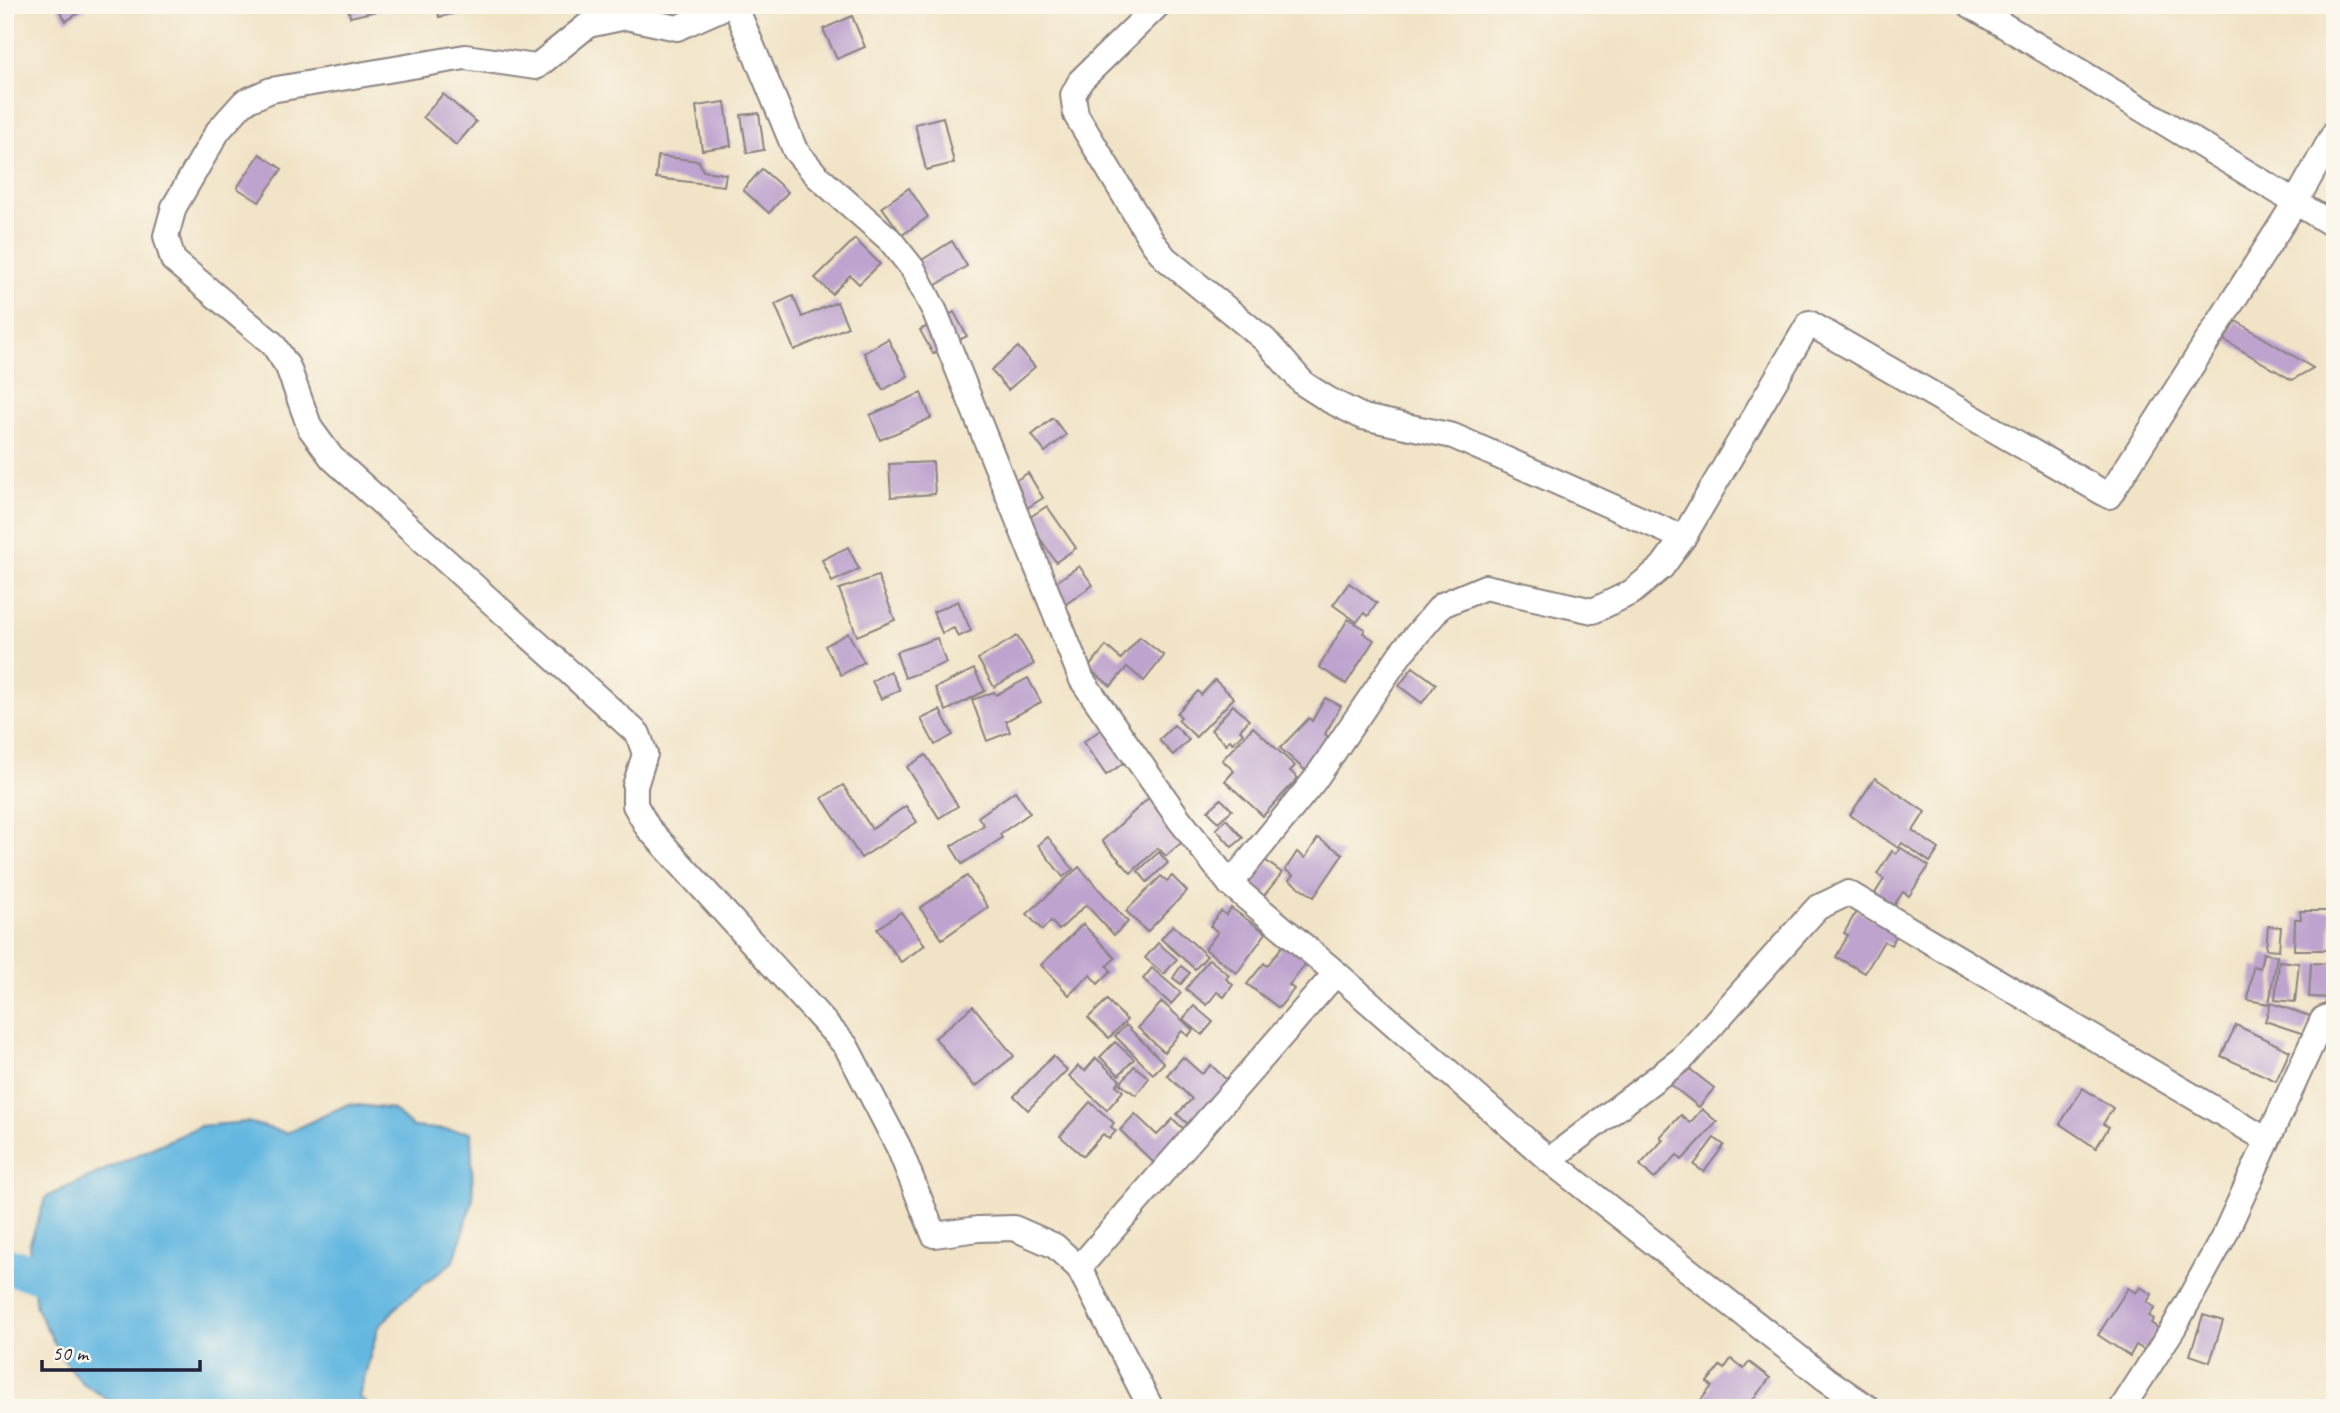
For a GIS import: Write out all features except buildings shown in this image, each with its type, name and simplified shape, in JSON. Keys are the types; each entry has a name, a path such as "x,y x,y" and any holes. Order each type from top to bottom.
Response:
{"street":[{"path":"729,5 677,28 626,17 588,25 536,68 465,57 271,90 244,102 218,131 174,207 166,236 173,260 274,344 288,367 310,428 331,458 638,734 645,754 635,786 635,805 648,828 846,1046 899,1147 934,1235 978,1229 1014,1228 1055,1246 1079,1268 1151,1408"},
{"path":"735,5 795,150 817,176 890,240 913,269 935,312 1082,680 1178,819 1230,884 1549,1160 1868,1408"},
{"path":"1158,5 1081,80 1073,95 1076,115 1153,243 1165,258 1265,340 1304,384 1329,400 1363,417 1453,436 1683,538"},
{"path":"1970,5 2335,226"},
{"path":"1230,884 1314,781 1401,653 1442,605 1485,587 1593,611 1632,592 1662,567 1683,538 1810,323 2109,496 2295,203 2335,132"},
{"path":"1549,1160 1683,1058 1817,908 1848,893 2267,1140"},
{"path":"1079,1268 1336,973"},
{"path":"2122,1408 2174,1327 2224,1236 2323,1019 2335,1014"}],"water":[{"path":"348,1104 392,1109 413,1127 471,1132 473,1199 454,1261 401,1302 378,1328 359,1397 372,1408 122,1408 82,1383 62,1358 36,1308 29,1245 46,1197 200,1126 247,1122 287,1133"}],"waterway":[{"path":"5,1266 54,1277 75,1300"}]}
